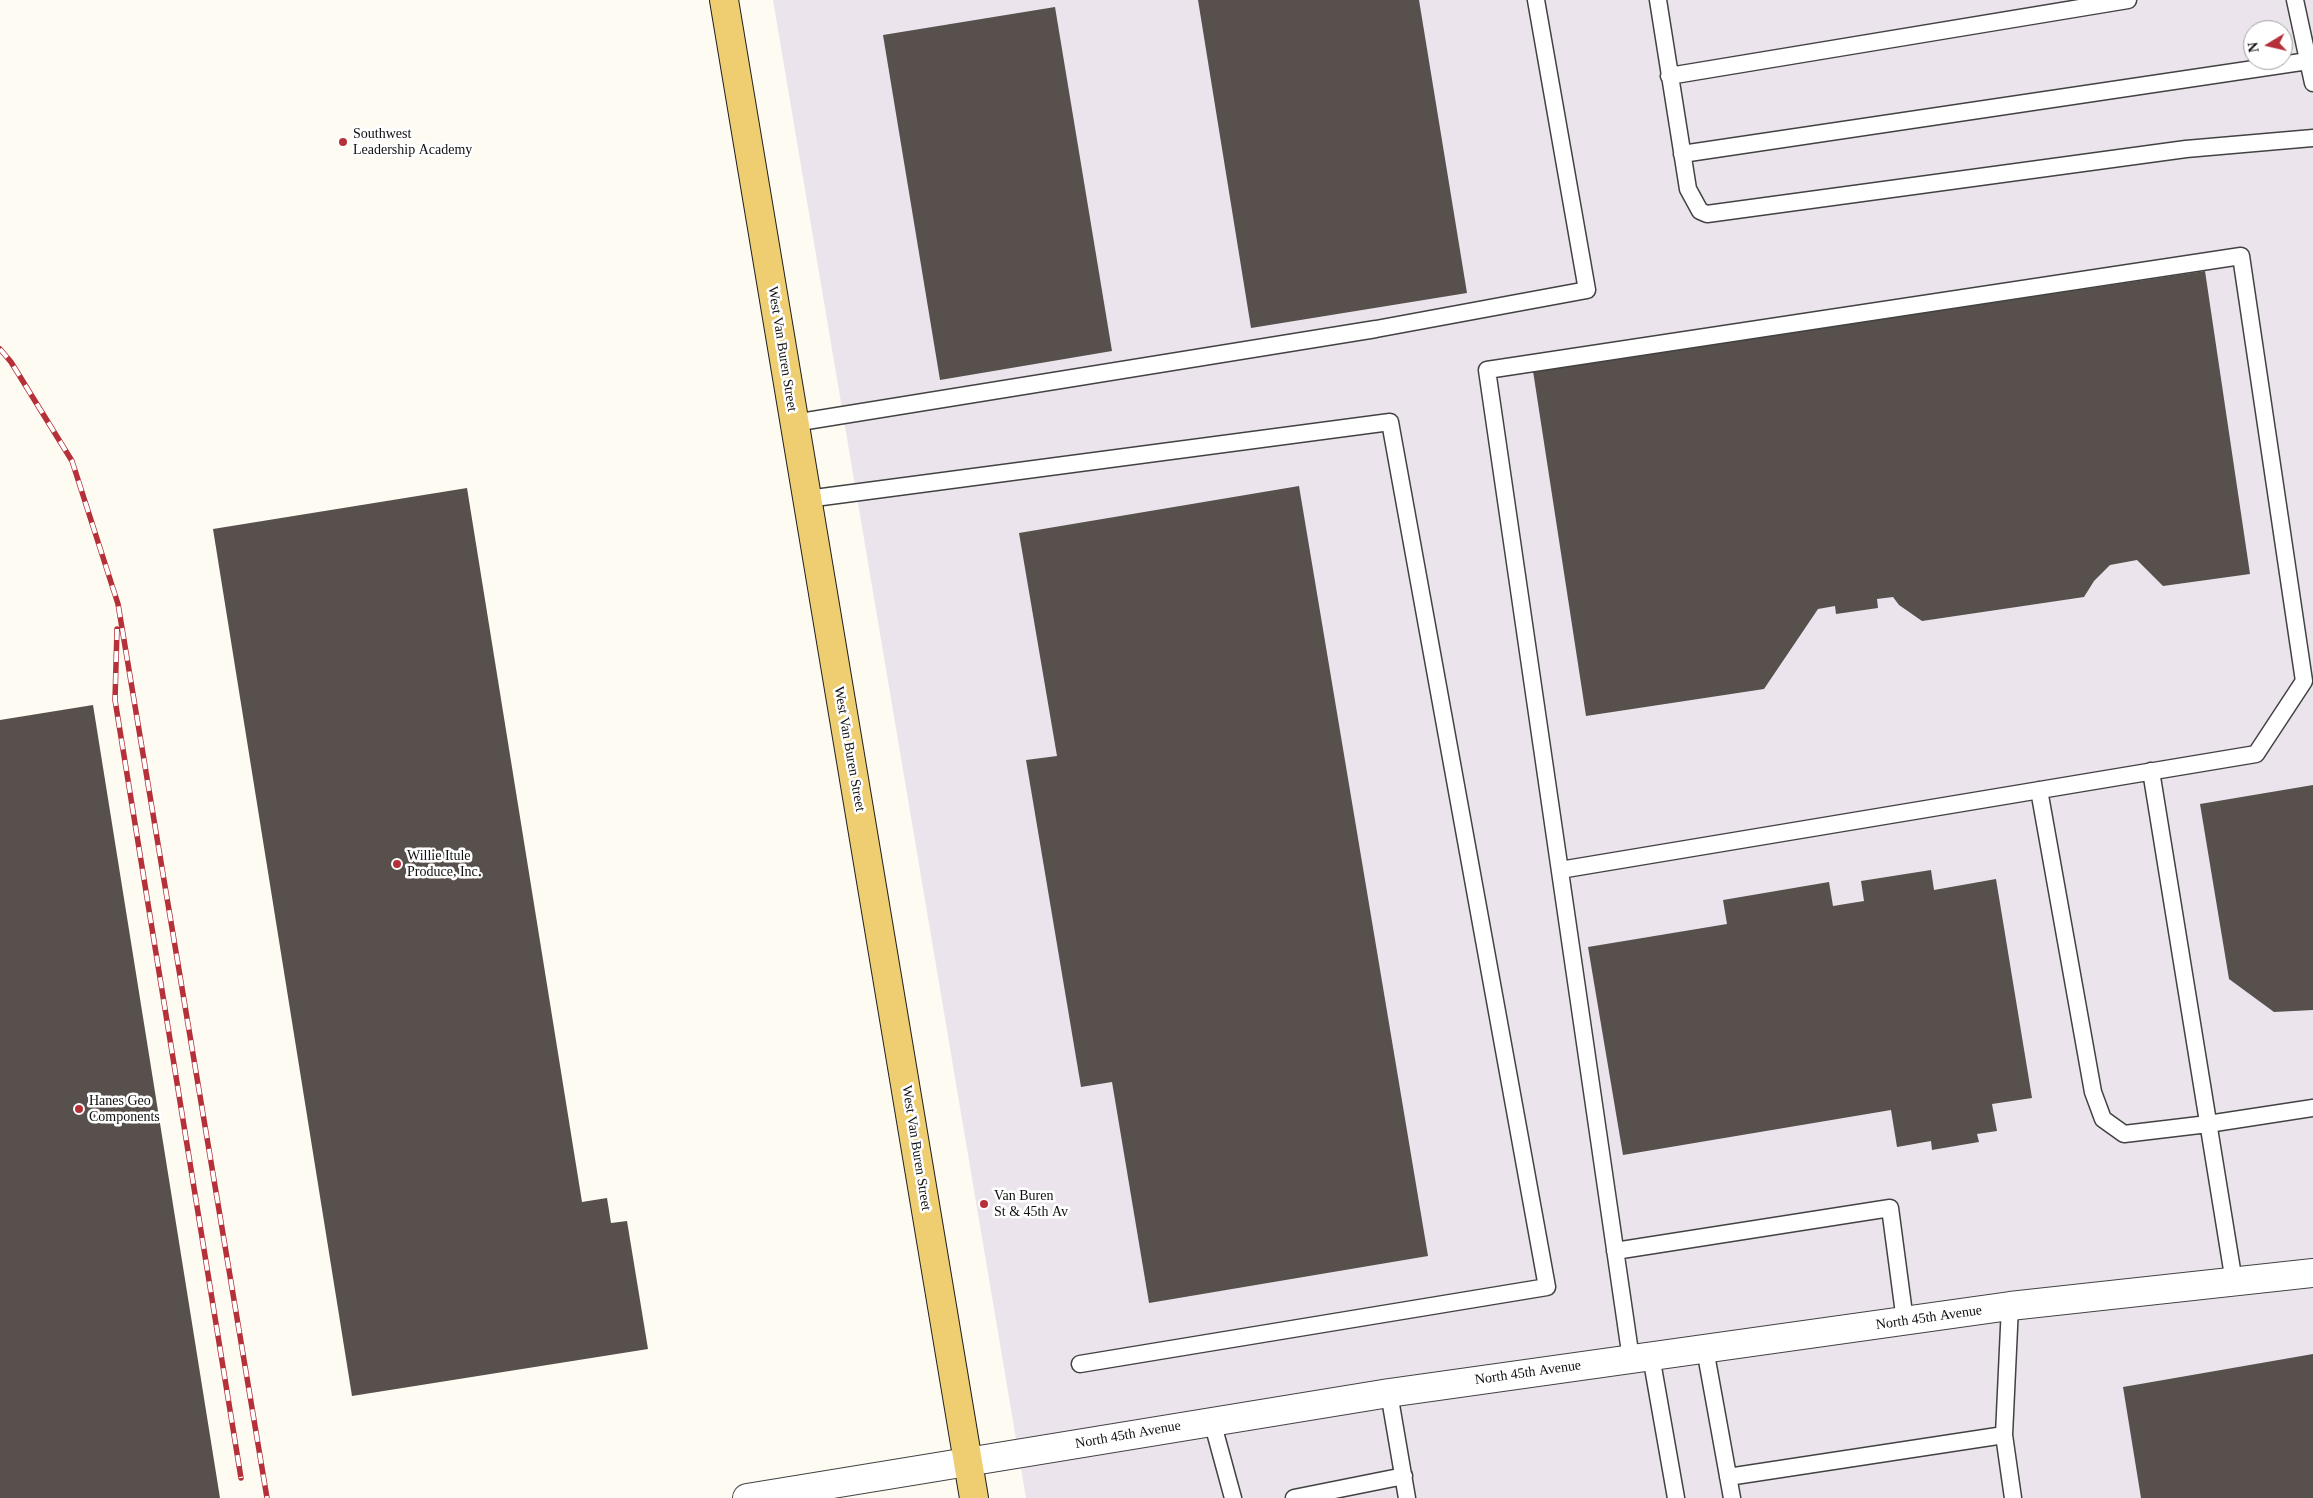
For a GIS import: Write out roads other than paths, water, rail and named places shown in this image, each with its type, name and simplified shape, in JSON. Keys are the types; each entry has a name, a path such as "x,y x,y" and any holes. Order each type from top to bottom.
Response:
{"main road":[{"name":"West Van Buren Street","path":"724,0 974,1498"}],"street":[{"name":"North 45th Avenue","path":"747,1498 1389,1393 2010,1306 2313,1273"}],"lane":[{"path":"794,423 1366,331 1587,290 1536,0"},
{"path":"1658,0 1688,189 1692,200 1700,210 1707,214 2186,149 2313,138"},
{"path":"1669,76 2128,0"},
{"path":"2295,0 2313,83"},
{"path":"1682,154 2308,61"},
{"path":"1560,870 2256,754 2304,681 2241,256 1487,370 1615,1250 1676,1498"},
{"path":"807,499 1390,422 1547,1287 1080,1364"},
{"path":"2150,771 2234,1282"},
{"path":"2039,790 2093,1092 2103,1119 2124,1134 2208,1124 2313,1108"},
{"path":"1615,1250 1890,1208 1905,1321"},
{"path":"2010,1306 2004,1435 2013,1498"},
{"path":"1705,1349 1732,1498"},
{"path":"1389,1393 1407,1498"},
{"path":"1212,1421 1233,1498"},
{"path":"1728,1477 2004,1435"},
{"path":"1294,1498 1404,1476"}],"railway":[{"path":"0,349 11,362 72,461 118,604 267,1498"},
{"path":"117,629 115,700 241,1478"}],"place":[{"name":"Southwest Leadership Academy","path":"343,142"},
{"name":"Willie Itule Produce, Inc.","path":"397,864"},
{"name":"Hanes Geo Components","path":"79,1109"},
{"name":"Van Buren St & 45th Av","path":"984,1204"}]}
